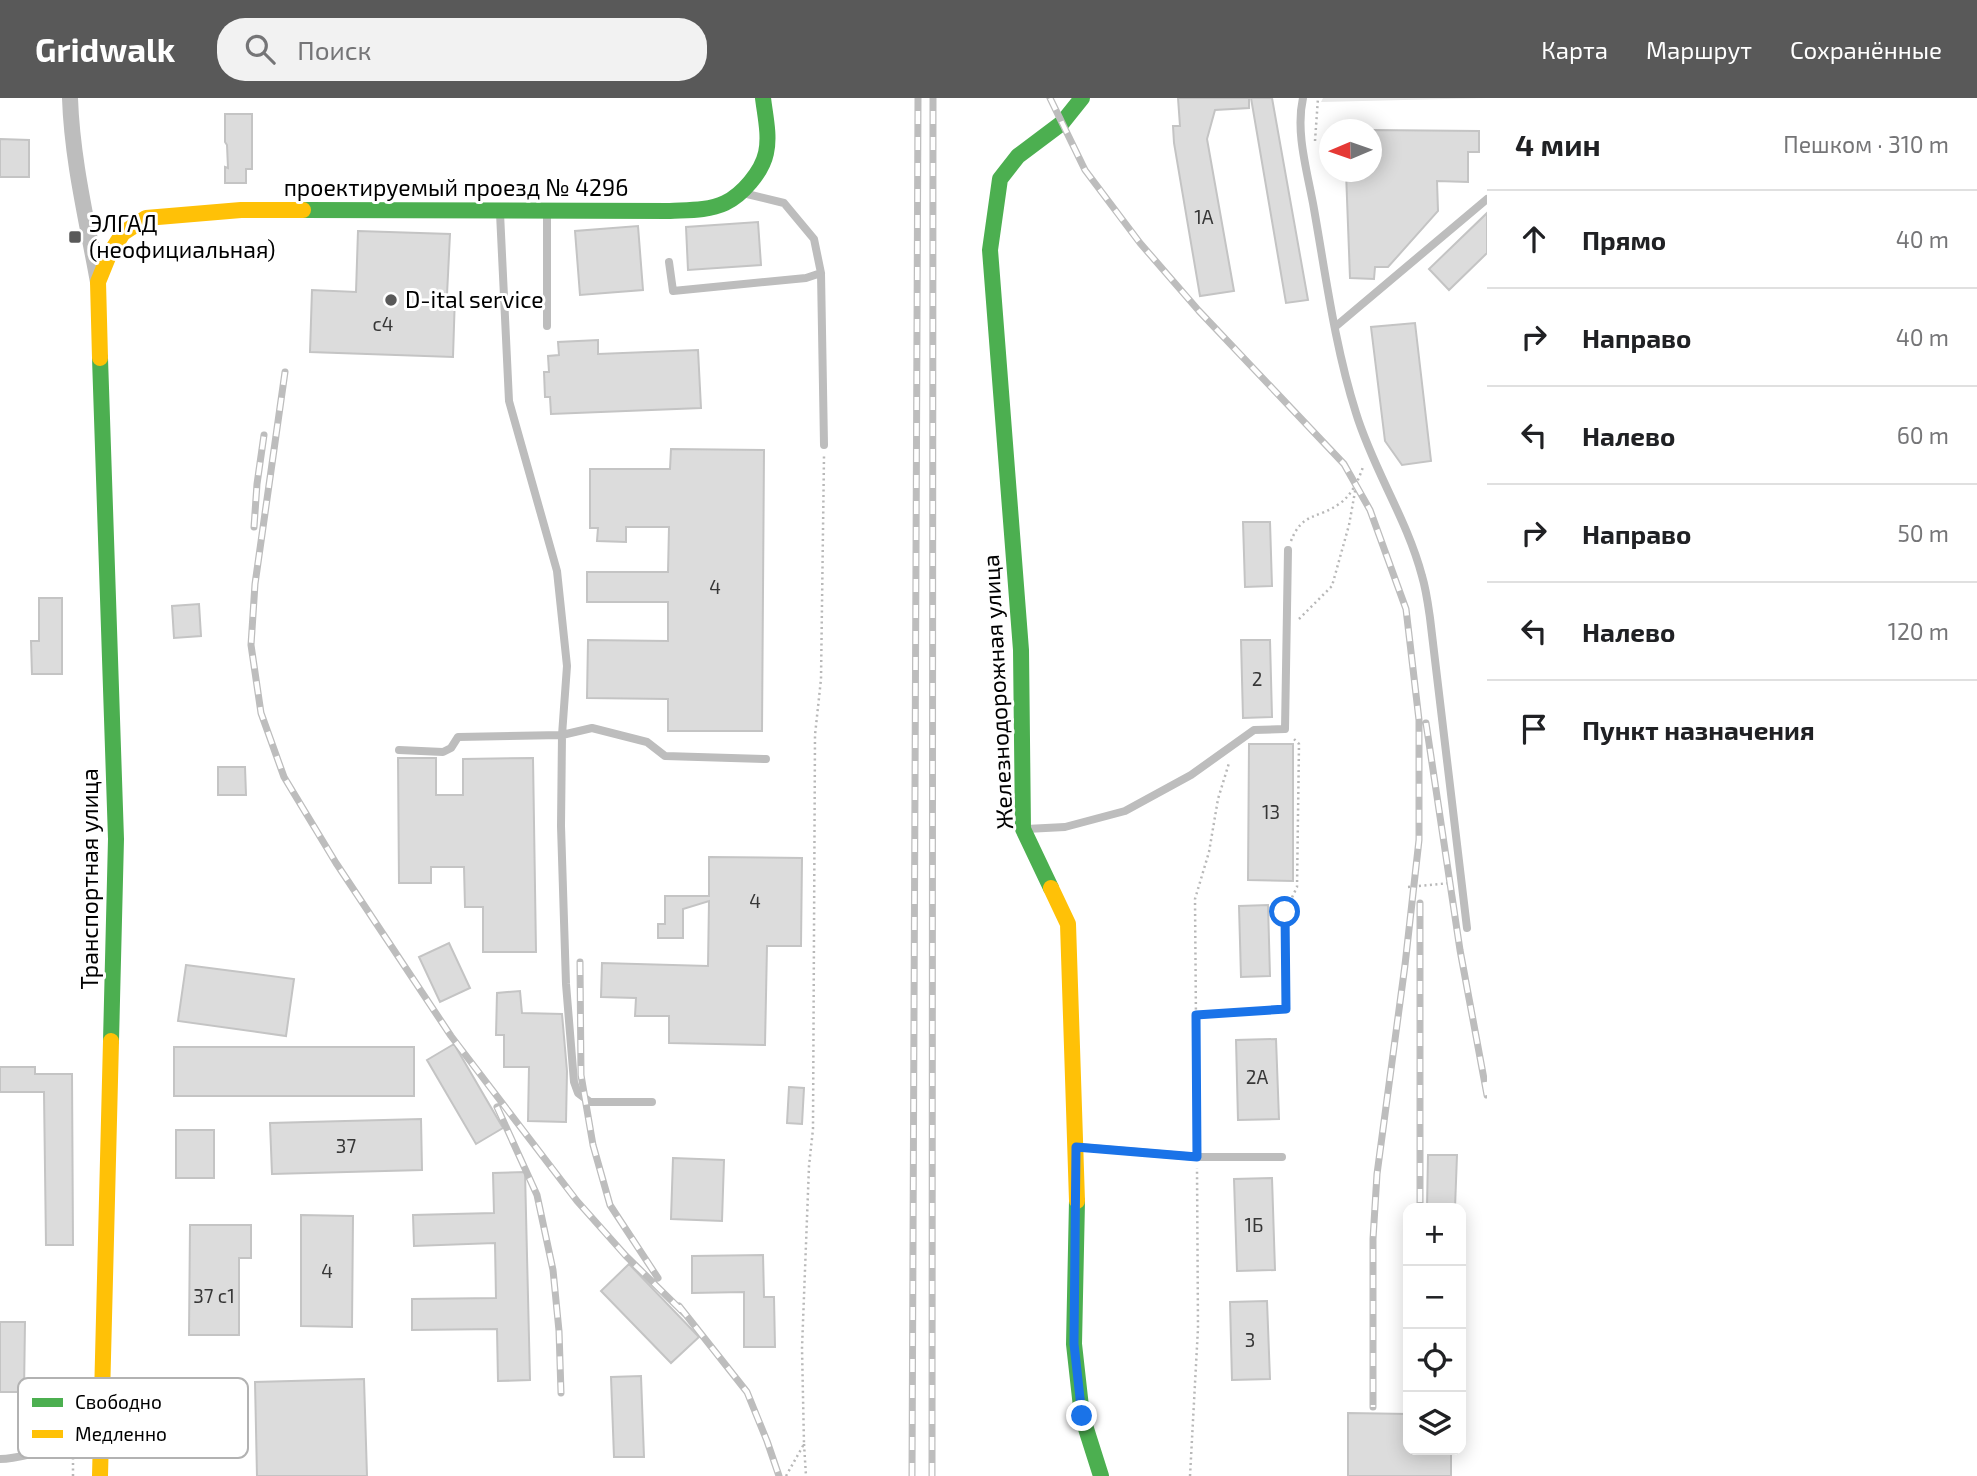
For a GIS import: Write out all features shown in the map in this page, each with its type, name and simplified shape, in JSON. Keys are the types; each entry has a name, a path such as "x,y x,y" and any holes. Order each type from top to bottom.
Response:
{"street":[{"path":"70,98 76,167 99,282"},
{"name":"проектируемый проезд № 4296","path":"99,282 109,256 123,233 146,218 241,210 633,212 706,208 725,203 754,177 766,154 767,129 763,98"},
{"name":"Железнодорожная улица","path":"1082,98 1062,123 1018,156 1000,179 990,250 1021,650 1023,829 1068,924 1076,1147 1074,1344 1082,1416 1101,1476"},
{"name":"Транспортная улица","path":"99,282 116,839 103,1378"},
{"name":"Транспортная улица","path":"100,1476 101,1458"}],"lane":[{"path":"1296,98 1335,327 1355,411 1369,451 1408,535 1422,576 1430,618 1466,928"},
{"path":"1300,113 1303,98"},
{"path":"740,192 784,203 814,239 821,273 824,445"},
{"path":"1335,327 1487,199"},
{"path":"500,210 509,401 557,571 567,666 562,735 561,826 566,971 574,1083 578,1093 590,1102 652,1102"},
{"path":"547,211 547,326"},
{"path":"669,262 673,291 806,278 821,273"},
{"path":"1023,829 1065,827 1125,811 1191,775 1254,730 1285,729 1288,550"},
{"path":"399,750 443,752 452,748 458,737 562,735 592,728 647,742 665,755 766,759"},
{"path":"1076,1147 1197,1157 1282,1157"},
{"path":"0,1459 18,1458"}],"path":[{"path":"806,1476 802,1348 809,1166 813,1129 815,735 821,679 824,445"},
{"path":"1287,631 1332,586 1349,525 1356,486 1369,451"},
{"path":"1288,550 1297,526 1313,515 1340,503 1356,486"},
{"path":"1196,1015 1286,1009 1285,912 1297,887 1298,744 1285,729"},
{"path":"1190,1476 1198,1328 1195,899 1209,852 1217,799 1232,754 1241,738"},
{"path":"1408,887 1461,882"},
{"path":"786,1476 804,1444"},
{"path":"73,1476 74,1458"}],"shaded area":[{"path":"1323,98 1487,98 1321,102"}],"building":[{"path":"1178,98 1249,98 1249,108 1215,110 1207,139 1234,291 1200,296 1174,143 1173,126 1180,126"},
{"path":"1251,98 1272,98 1308,300 1286,303"},
{"path":"225,114 252,114 252,169 246,169 246,183 225,183 225,167 228,168"},
{"path":"1382,130 1479,131 1479,152 1468,152 1468,182 1437,181 1438,211 1388,267 1375,267 1374,279 1350,278 1346,182 1382,182"},
{"path":"0,139 29,140 29,177 0,177"},
{"path":"1487,213 1487,253 1449,290 1429,269"},
{"path":"758,222 761,265 688,270 686,227"},
{"path":"638,226 643,290 580,295 575,231"},
{"path":"358,231 450,234 447,295 455,295 453,357 310,352 312,290 356,292"},
{"path":"1415,323 1431,461 1402,465 1385,441 1371,327"},
{"path":"598,340 598,354 698,350 701,408 551,414 550,397 545,397 544,372 549,372 548,356 559,355 558,342"},
{"path":"671,449 764,450 762,731 668,731 668,699 587,698 588,640 668,641 668,602 587,602 587,572 668,572 669,527 626,527 626,542 597,541 598,528 590,528 590,469 670,469"},
{"path":"1243,522 1270,522 1272,586 1245,587"},
{"path":"39,598 62,598 62,674 32,674 31,641 39,641"},
{"path":"199,604 201,636 174,638 172,606"},
{"path":"1241,640 1270,640 1272,717 1243,718"},
{"path":"1249,744 1293,744 1293,881 1248,880"},
{"path":"398,758 436,758 436,795 463,795 463,759 533,758 536,952 483,952 483,907 465,907 464,867 431,867 431,883 399,883"},
{"path":"218,767 245,767 246,795 218,795"},
{"path":"709,857 802,858 801,946 767,946 765,1045 669,1043 669,1016 635,1016 636,998 601,997 602,963 708,966 709,901 683,909 683,938 658,938 658,924 665,924 665,896 709,896"},
{"path":"1268,905 1270,976 1241,977 1239,906"},
{"path":"449,943 470,988 440,1002 419,957"},
{"path":"186,965 294,979 286,1036 178,1021"},
{"path":"520,991 522,1013 562,1014 567,1071 566,1122 528,1121 529,1067 504,1067 504,1035 496,1035 497,993"},
{"path":"1276,1039 1279,1119 1238,1120 1236,1040"},
{"path":"454,1044 503,1128 476,1144 427,1060"},
{"path":"174,1047 414,1047 414,1096 174,1096"},
{"path":"0,1067 35,1067 35,1074 72,1074 73,1245 46,1245 44,1092 0,1092"},
{"path":"789,1087 804,1088 802,1124 787,1123"},
{"path":"421,1119 422,1170 272,1174 270,1123"},
{"path":"176,1130 214,1130 214,1178 176,1178"},
{"path":"1428,1155 1457,1155 1455,1203 1427,1203"},
{"path":"673,1158 724,1160 722,1221 671,1219"},
{"path":"525,1172 530,1380 498,1381 497,1329 412,1330 412,1299 496,1298 495,1243 414,1246 413,1215 494,1213 493,1173"},
{"path":"1272,1178 1275,1270 1237,1271 1234,1179"},
{"path":"301,1215 353,1216 352,1327 301,1326"},
{"path":"190,1225 251,1225 251,1258 239,1258 239,1335 189,1335"},
{"path":"763,1255 764,1297 774,1297 775,1347 744,1347 744,1292 692,1293 692,1256"},
{"path":"629,1264 699,1337 671,1363 601,1291"},
{"path":"1267,1301 1270,1379 1232,1380 1230,1302"},
{"path":"0,1322 25,1322 24,1378 18,1378 18,1392 0,1392"},
{"path":"641,1376 644,1457 614,1457 611,1377"},
{"path":"364,1379 367,1476 257,1476 255,1382"},
{"path":"1348,1413 1403,1414 1403,1455 1451,1455 1451,1476 1348,1476"}],"railway":[{"path":"912,1476 918,98"},
{"path":"932,1476 933,98"},
{"path":"1050,98 1085,170 1140,243 1199,311 1344,464 1370,510 1406,609 1419,720 1419,840 1377,1174 1373,1239 1373,1407"},
{"path":"285,372 255,584 251,645 261,713 284,777 336,863 451,1036 577,1201 626,1256 685,1314"},
{"path":"254,527 264,435"},
{"path":"1426,723 1460,950 1487,1095"},
{"path":"1420,903 1420,1203"},
{"path":"580,962 581,1075 593,1145 610,1205 658,1278"},
{"path":"497,1107 537,1195 553,1270 561,1393"},
{"path":"679,1306 747,1392 779,1476"}],"traffic: fast":[{"path":"303,210 670,211 712,207 725,203 738,194 756,175 764,160 768,140 763,98"},
{"path":"1051,888 1023,829 1021,650 990,250 1000,179 1018,156 1062,123 1082,98"},
{"path":"100,358 116,839 111,1041"},
{"path":"1077,1201 1074,1344 1082,1416 1101,1476"}],"traffic: slow":[{"path":"100,358 98,282 109,255 123,233 146,218 241,210 303,210"},
{"path":"1051,888 1068,924 1077,1201"},
{"path":"102,1378 111,1041"},
{"path":"100,1458 100,1476"}],"place":[{"name":"ЭЛГАД (неофициальная)","path":"75,237"},
{"name":"D-ital service","path":"391,300"}],"route":[{"path":"1082,1416 1074,1344 1076,1147 1197,1157 1196,1015 1286,1009 1285,912"}]}
